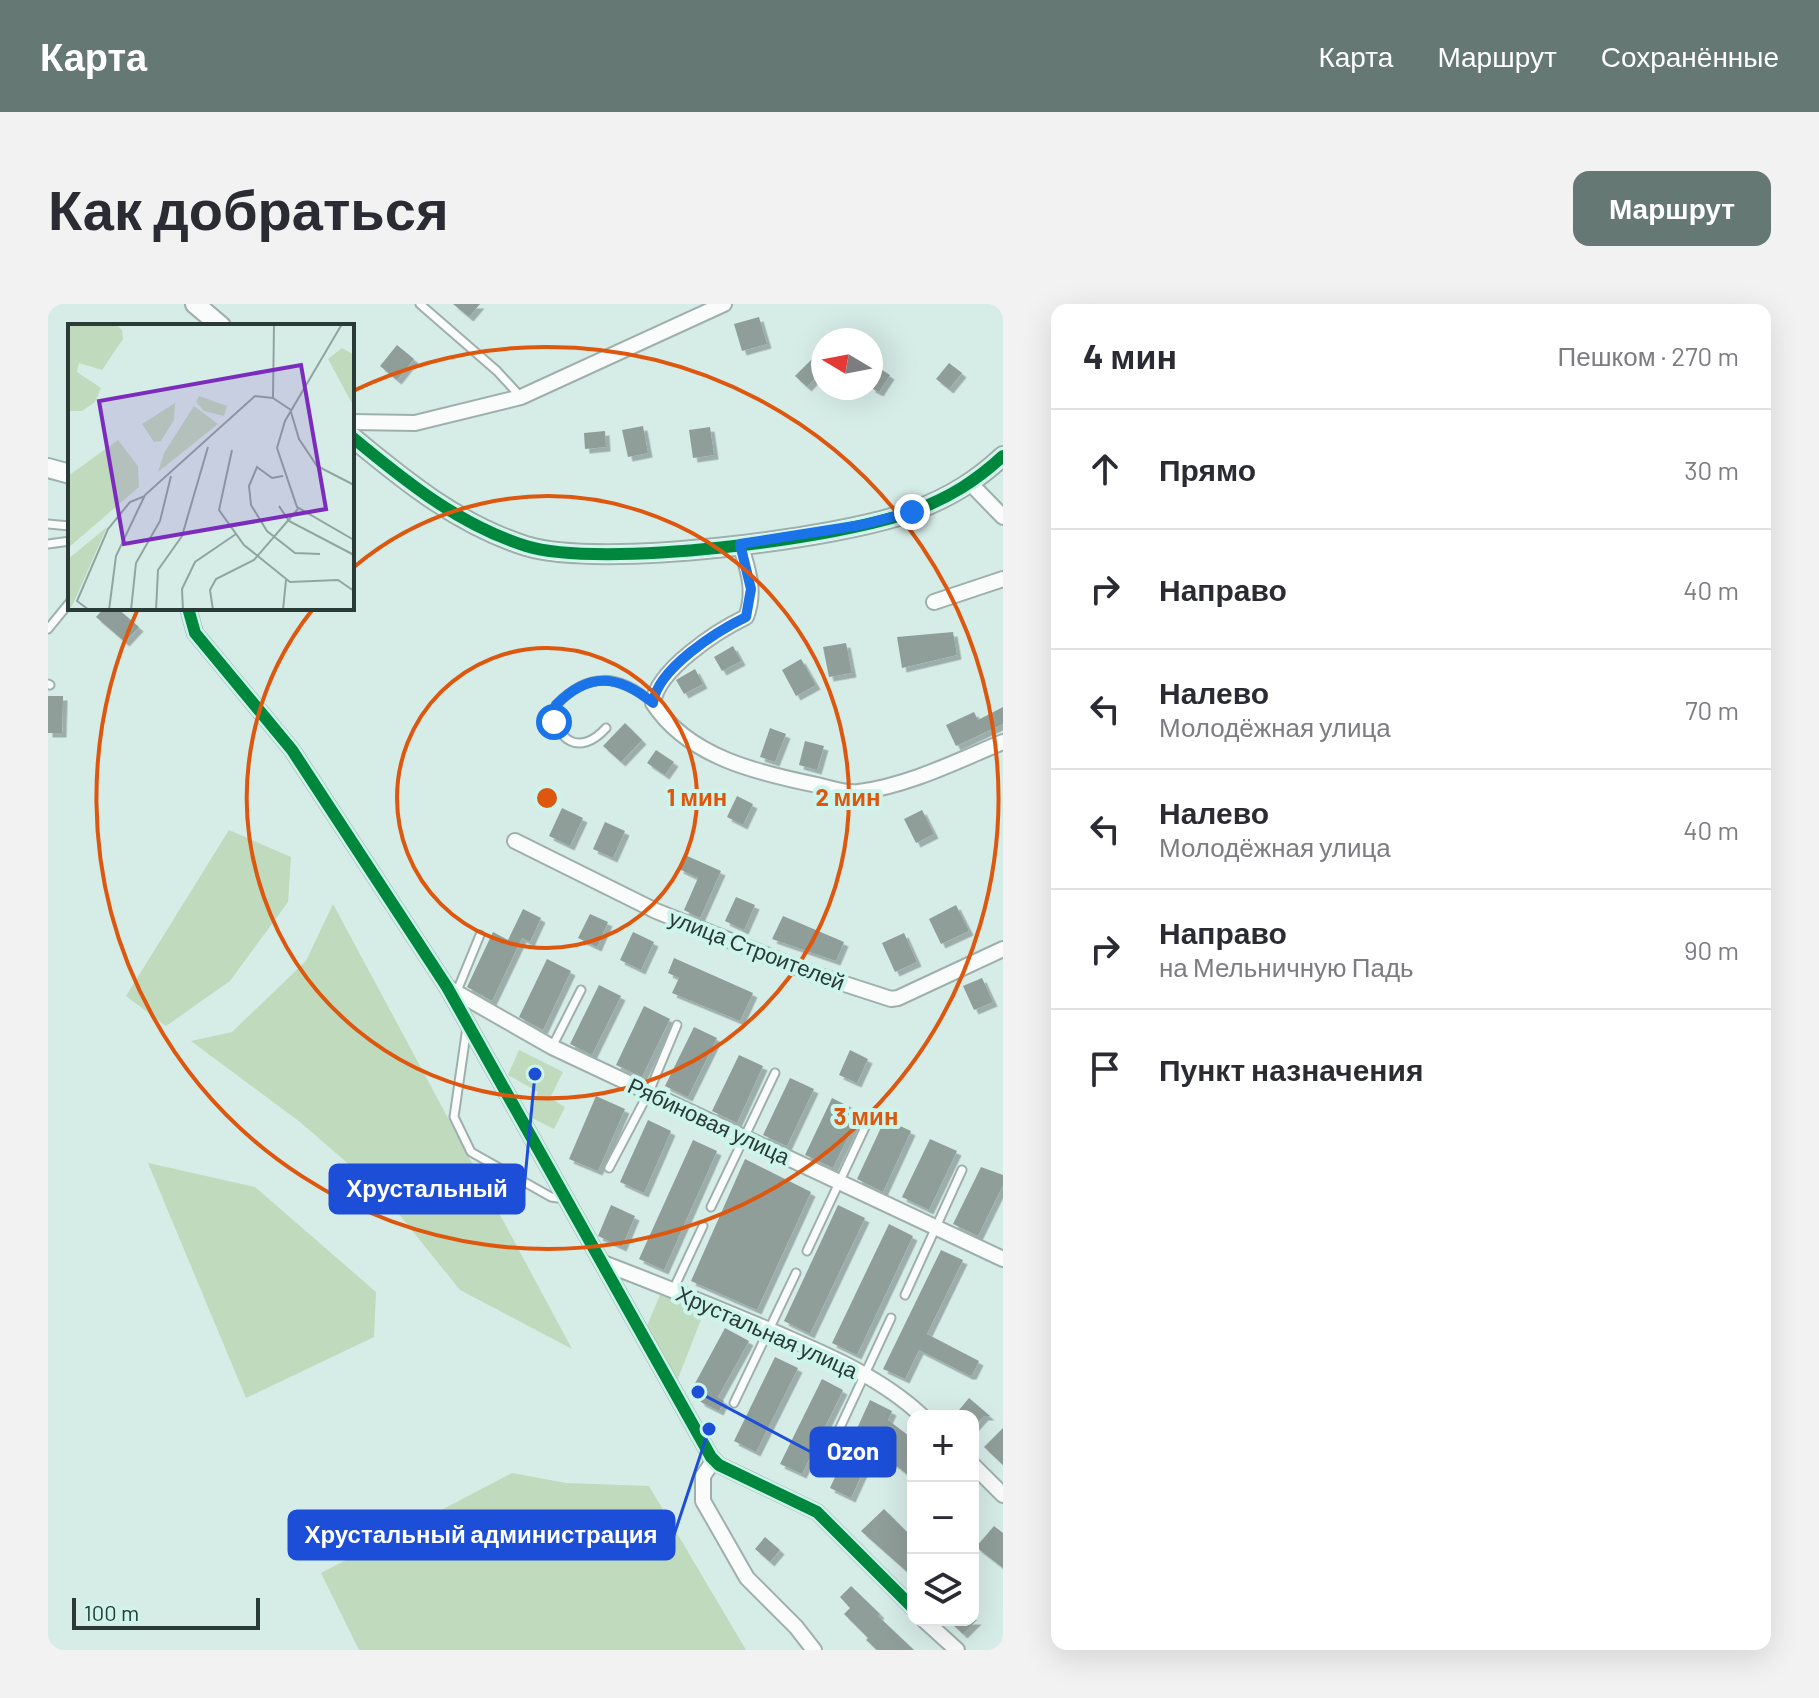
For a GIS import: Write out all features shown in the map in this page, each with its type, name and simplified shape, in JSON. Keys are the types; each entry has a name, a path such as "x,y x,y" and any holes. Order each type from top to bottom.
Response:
{"street":[{"path":"195,304 219,324"},
{"path":"354,422 415,423 521,397 724,304"},
{"path":"354,438 459,516 527,546 557,552 597,554 740,544 861,525 912,512 971,484 1003,456"},
{"path":"48,468 68,473"},
{"path":"971,484 1003,517"},
{"path":"740,544 751,589 746,617 709,635 654,689 653,703 672,725 709,752 768,775 855,793 895,785 1003,742"},
{"path":"934,602 1003,579"},
{"path":"189,610 195,633 292,750 452,989 468,1024 714,1460 817,1512 907,1602"},
{"name":"улица Строителей","path":"515,841 656,911 811,973 891,999 1003,949"},
{"name":"Рябиновая улица","path":"452,989 552,1047 1003,1259"},
{"name":"Хрустальная улица","path":"603,1263 770,1330 864,1375 914,1410"},
{"path":"714,1460 703,1476 703,1501 747,1578 796,1627 814,1650"},
{"path":"979,1471 1003,1495"},
{"path":"931,1626 957,1650"}],"lane":[{"path":"420,304 497,371 521,397"},
{"path":"48,524 68,526"},
{"path":"48,544 68,541"},
{"path":"48,629 68,604"},
{"path":"606,728 594,741 580,744 563,737 554,722 556,705 586,681 615,681 637,689 653,703"},
{"path":"452,989 480,935"},
{"path":"552,1047 581,990"},
{"path":"468,1024 454,1117 471,1152 551,1197 567,1199"},
{"path":"609,1168 649,1092 677,1025"},
{"path":"711,1207 775,1073"},
{"path":"807,1251 868,1121"},
{"path":"905,1295 962,1170"},
{"path":"673,1290 703,1226"},
{"path":"734,1403 796,1273"},
{"path":"830,1449 891,1318"}],"green space":[{"path":"229,830 291,857 288,902 230,981 166,1026 126,996"},
{"path":"333,904 572,1349 460,1290 382,1193 300,1122 191,1041 232,1032 306,961"},
{"path":"519,1050 563,1072 550,1098 565,1107 554,1129 528,1116 538,1092 508,1075"},
{"path":"148,1163 255,1187 376,1292 374,1337 246,1398"},
{"path":"660,1295 704,1312 677,1381 647,1326"},
{"path":"512,1473 566,1483 649,1486 746,1650 359,1650 321,1573"}],"building":[{"path":"453,304 480,304 469,317"},
{"path":"759,317 767,344 742,351 734,324"},
{"path":"397,345 414,359 397,380 380,366"},
{"path":"811,360 811,383 807,387 795,376"},
{"path":"949,363 962,373 949,389 936,379"},
{"path":"883,370 890,375 883,386"},
{"path":"643,426 648,453 628,457 622,430"},
{"path":"710,427 714,455 693,458 689,430"},
{"path":"605,431 606,447 585,449 584,433"},
{"path":"102,610 119,610 139,627 125,642 96,617"},
{"path":"953,632 957,655 902,668 897,637"},
{"path":"846,643 852,673 829,677 823,647"},
{"path":"733,646 741,661 722,671 714,657"},
{"path":"801,659 816,685 796,696 782,670"},
{"path":"695,669 703,684 684,694 676,680"},
{"path":"48,696 63,696 62,733 48,733"},
{"path":"1003,707 1003,724 956,746 946,725 974,712 978,720"},
{"path":"625,723 642,740 621,762 603,746"},
{"path":"770,728 786,734 775,762 760,757"},
{"path":"805,741 824,746 817,770 799,765"},
{"path":"656,750 674,762 665,775 647,763"},
{"path":"737,796 753,804 743,825 727,817"},
{"path":"562,808 583,818 570,846 549,836"},
{"path":"922,810 934,834 916,843 904,819"},
{"path":"605,822 625,831 613,858 593,849"},
{"path":"685,855 721,871 700,918 684,910 698,878 679,869"},
{"path":"736,897 755,905 744,930 725,921"},
{"path":"956,905 969,931 941,944 929,919"},
{"path":"523,909 541,918 530,942 522,938 492,1001 467,987 493,932 508,940"},
{"path":"590,914 608,922 597,947 578,938"},
{"path":"783,916 844,942 836,961 772,939"},
{"path":"633,932 654,942 641,970 620,960"},
{"path":"904,933 917,962 895,972 882,943"},
{"path":"674,958 753,993 740,1021 672,993 679,978 668,973"},
{"path":"547,959 571,971 543,1030 519,1017"},
{"path":"982,978 993,1002 974,1010 963,986"},
{"path":"599,985 621,996 592,1055 570,1044"},
{"path":"644,1006 670,1019 642,1077 616,1065"},
{"path":"694,1027 717,1038 688,1097 665,1086"},
{"path":"850,1050 868,1059 857,1083 839,1075"},
{"path":"739,1055 763,1066 737,1123 712,1111"},
{"path":"790,1078 814,1089 787,1146 763,1135"},
{"path":"596,1096 625,1109 598,1171 569,1159"},
{"path":"832,1098 860,1112 833,1168 805,1155"},
{"path":"885,1119 911,1131 883,1192 857,1179"},
{"path":"648,1120 671,1131 644,1193 620,1182"},
{"path":"930,1139 957,1151 929,1210 902,1197"},
{"path":"693,1140 717,1151 664,1270 639,1259"},
{"path":"745,1159 811,1192 757,1310 691,1281"},
{"path":"981,1167 1003,1175 1003,1185 978,1236 953,1224"},
{"path":"611,1205 635,1216 622,1247 598,1236"},
{"path":"838,1205 865,1218 810,1334 784,1321"},
{"path":"889,1224 913,1236 857,1355 832,1343"},
{"path":"941,1250 963,1260 927,1334 979,1361 972,1375 968,1375 919,1350 905,1379 883,1369"},
{"path":"725,1328 749,1341 718,1397 724,1401 719,1411 701,1402 692,1389"},
{"path":"775,1357 798,1368 756,1452 734,1441"},
{"path":"822,1379 843,1390 802,1474 780,1464"},
{"path":"969,1398 990,1416 984,1416 979,1421 979,1410 959,1410"},
{"path":"870,1400 892,1411 888,1420 907,1434 907,1474 874,1448 851,1498 830,1488"},
{"path":"1003,1428 1003,1465 984,1447"},
{"path":"884,1509 907,1532 907,1572 861,1531"},
{"path":"994,1526 1003,1533 1003,1568 979,1549 979,1544"},
{"path":"765,1537 780,1550 770,1562 755,1549"},
{"path":"851,1586 914,1650 877,1650 866,1640 868,1638 844,1614 850,1608 840,1597"},
{"path":"954,1626 971,1626 963,1634"}],"cycle path":[{"path":"354,439 434,500 501,537 526,546 561,552 608,554 721,548 881,521 940,500 973,481 1003,456"},
{"path":"189,610 195,633 292,750 447,987 711,1457 719,1465 817,1512 907,1602"}],"place":[{"name":"Хрустальный","path":"535,1074"},
{"name":"Ozon","path":"698,1392"},
{"name":"Хрустальный администрация","path":"709,1429"}],"route":[{"path":"554,722 556,705 567,693 586,681 615,681 637,689 653,703 654,689 709,635 746,617 751,604 751,589 740,544 861,525 912,512"}]}
